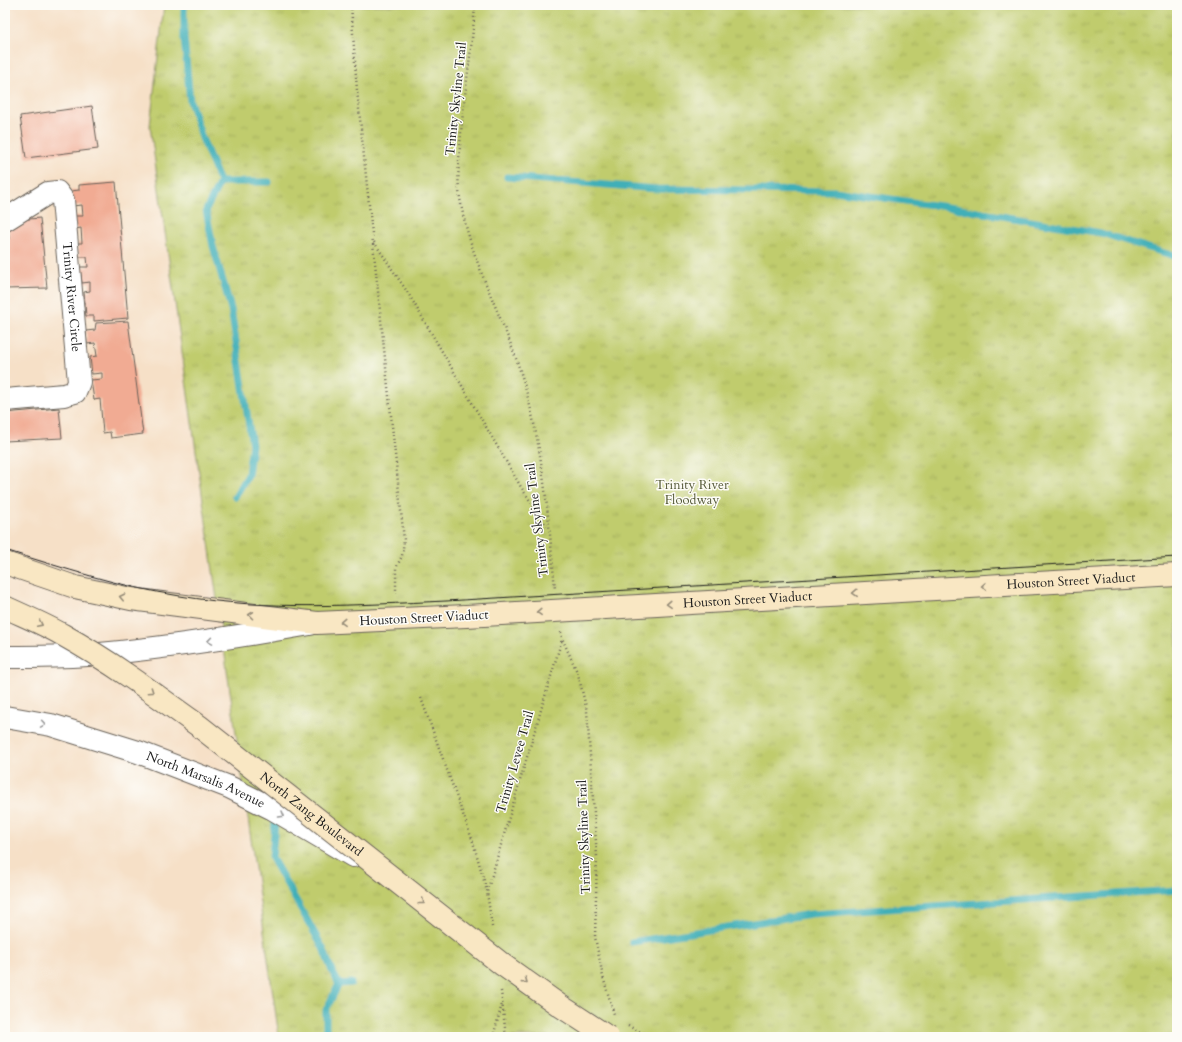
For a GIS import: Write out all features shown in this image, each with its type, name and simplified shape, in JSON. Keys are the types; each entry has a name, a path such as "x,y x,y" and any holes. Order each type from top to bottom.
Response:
{"main road":[{"path":"5,563 75,587 131,599 317,623"},
{"name":"Houston Street Viaduct","path":"317,623 466,616 1177,575"},
{"name":"North Zang Boulevard","path":"5,607 62,634 155,693 503,965 559,1005 608,1037"}],"street":[{"name":"Trinity River Circle","path":"5,220 48,193 57,192 63,200 79,382 75,392 64,395 5,400"},
{"path":"5,657 87,655 176,646 317,623"},
{"name":"North Marsalis Avenue","path":"5,717 51,725 138,752 229,787 273,809 392,878"}],"path":[{"path":"351,5 357,90 404,540 402,556 396,568 396,593"},
{"name":"Trinity Skyline Trail","path":"475,5 473,39 462,114 458,171 459,196 464,221 476,259 507,334 525,387 535,426 550,530 555,593"},
{"path":"373,242 408,293 521,488 550,530"},
{"name":"Trinity Skyline Trail","path":"560,631 578,674 587,711 597,857 595,937 603,977 615,1014"},
{"name":"Trinity Levee Trail","path":"421,698 472,842 487,892 562,638"},
{"path":"493,1037 502,1002 506,1037"}],"green space":[{"name":"Trinity River Floodway","path":"164,5 1177,5 1177,1037 279,1037 150,126"}],"building":[{"path":"92,106 98,149 26,158 20,116"},
{"path":"116,182 128,318 94,321 94,316 86,316 84,292 90,291 90,282 82,283 80,267 88,267 87,257 79,257 78,243 82,243 81,228 75,229 74,216 83,216 82,205 72,206 71,191 79,190 79,185"},
{"path":"40,218 47,288 5,289 5,239 9,239 8,221"},
{"path":"128,321 143,434 111,438 110,432 103,433 100,399 94,400 91,380 102,379 102,373 92,374 90,357 97,356 95,343 87,344 86,331 95,330 96,323"},
{"path":"59,408 62,438 5,441 5,413"}],"waterway":[{"path":"184,5 184,37 190,101 202,138 220,182 206,210 213,246 231,309 252,445 248,475 235,497"},
{"path":"507,177 657,189 835,191 954,208 1101,233 1177,257"},
{"path":"220,182 269,182"},
{"path":"275,823 272,858 323,948 339,984"},
{"path":"632,942 811,914 1177,890"},
{"path":"339,984 351,983"},
{"path":"326,1037 326,1010 339,984"}],"tram line":[{"path":"5,550 136,588 213,601 246,604 313,606 446,601 1177,557"}]}
